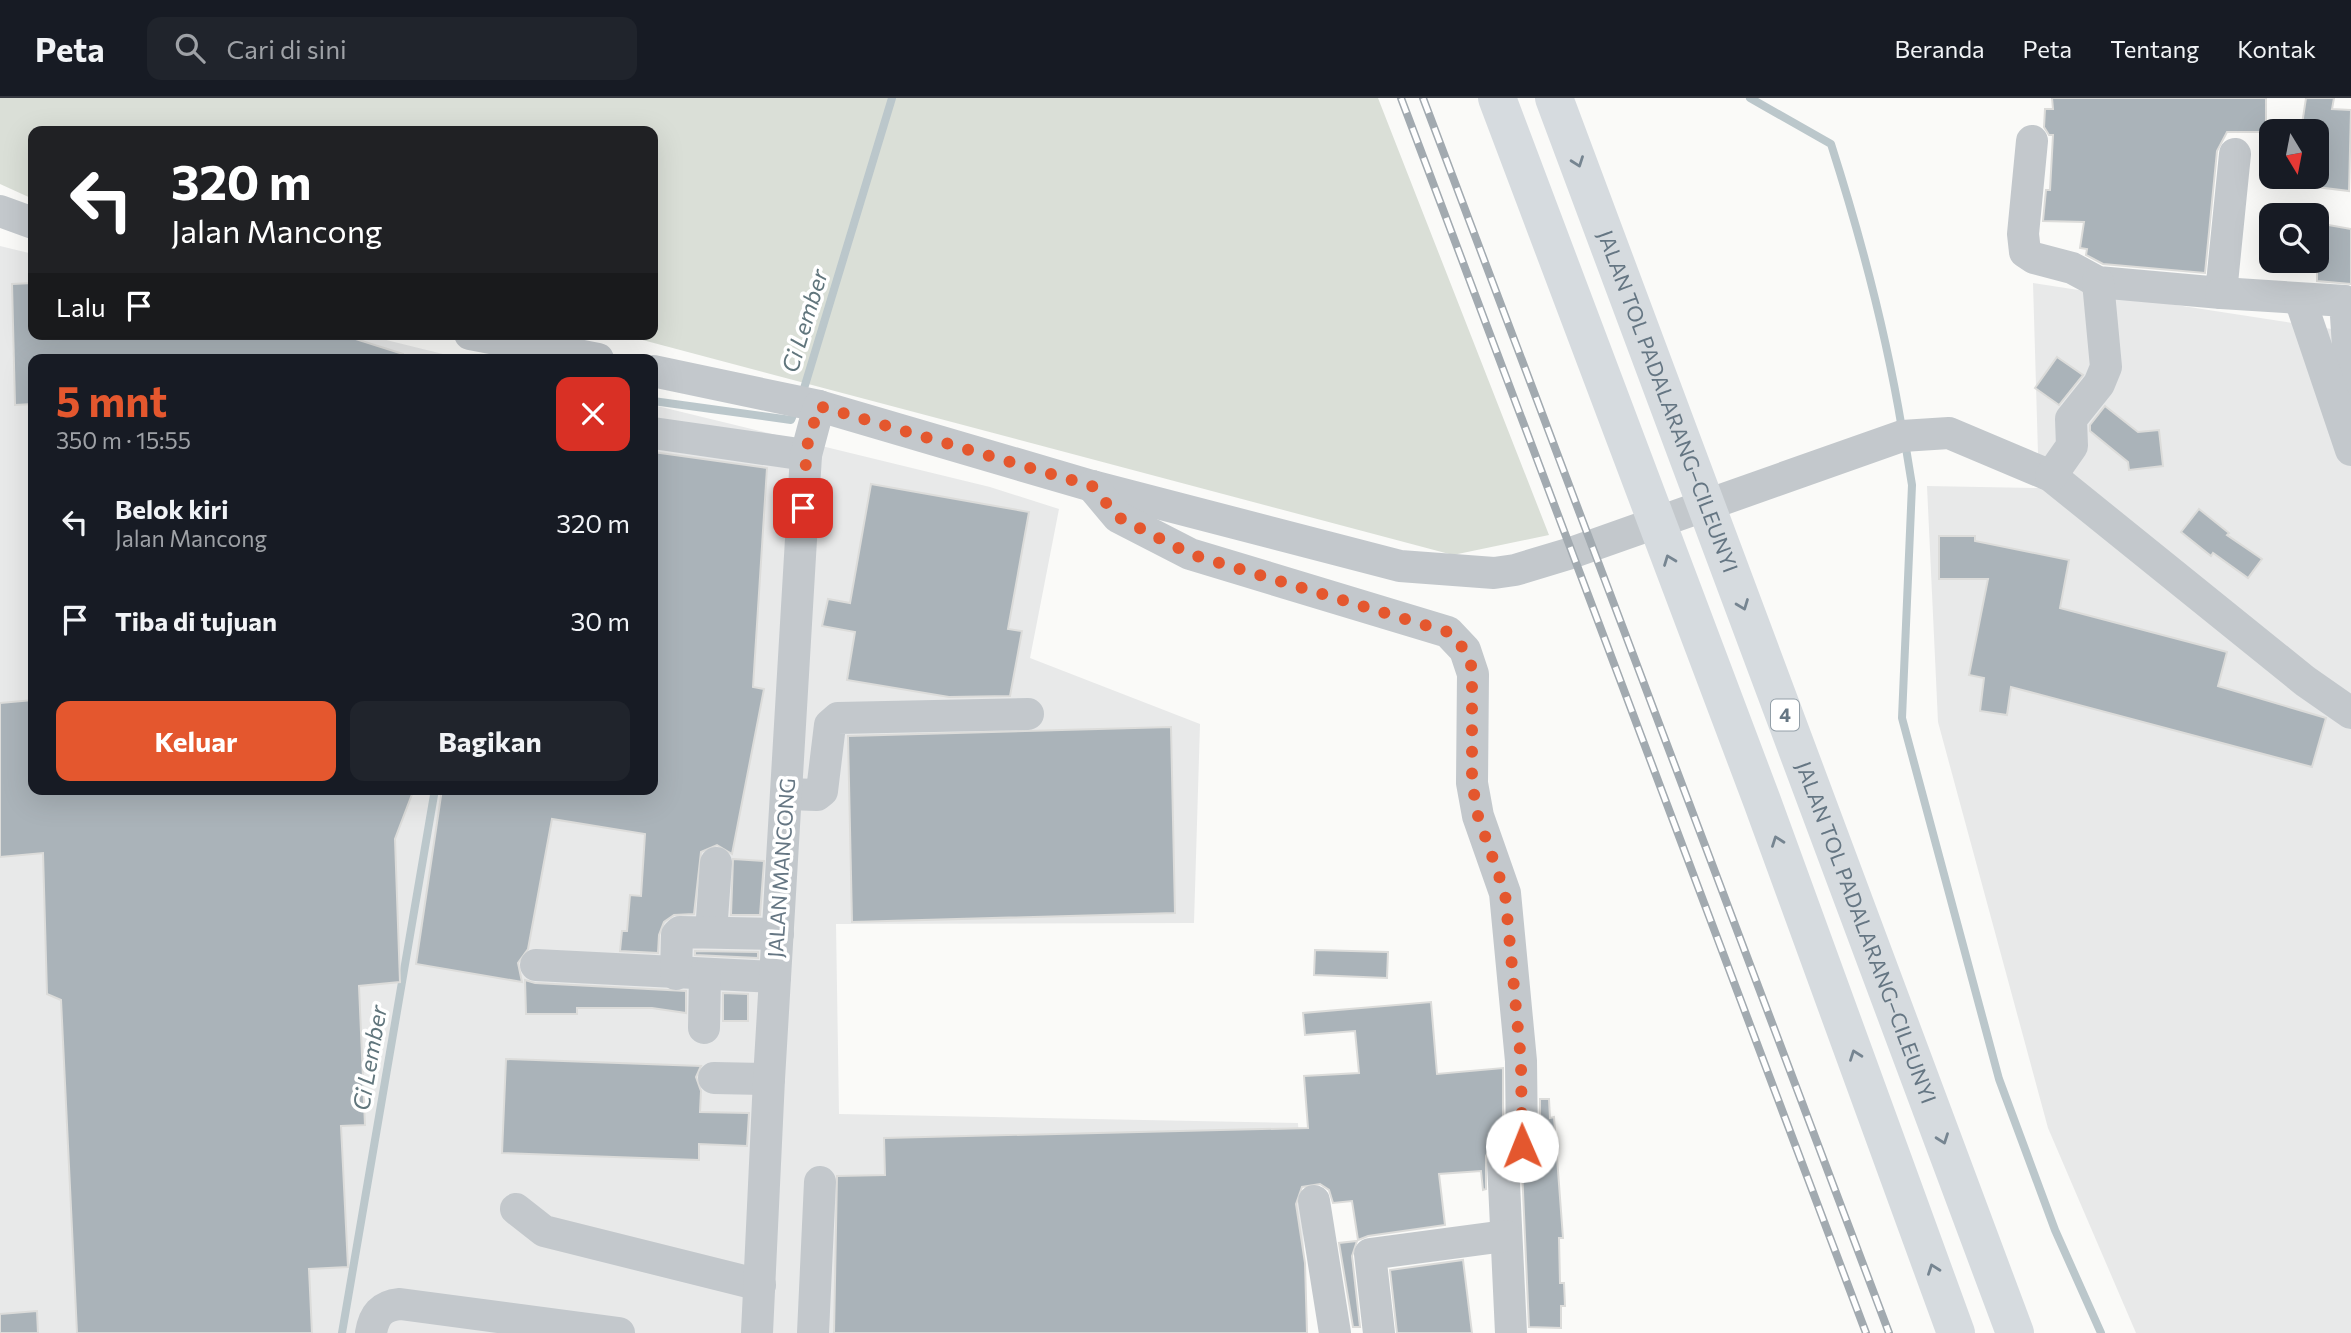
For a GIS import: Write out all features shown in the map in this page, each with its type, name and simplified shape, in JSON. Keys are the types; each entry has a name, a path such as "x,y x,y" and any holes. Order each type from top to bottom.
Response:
{"highway":[{"path":"1497,98 1762,801 1956,1333"},
{"name":"JALAN TOL PADALARANG–CILEUNYI","path":"1554,98 2015,1333"}],"street":[{"path":"2032,141 2023,234 2025,252 2034,258 2072,268 2098,282 2345,301 2351,392"},
{"path":"2221,293 2235,154"},
{"path":"0,212 28,221"},
{"path":"2052,476 2072,446 2071,419 2099,384 2106,367 2098,282"},
{"path":"2300,299 2351,450"},
{"path":"500,340 570,354"},
{"path":"658,372 807,422 1092,486 1400,566 1494,573 1568,554 1902,436 1949,433 2052,476 2305,681 2351,713"},
{"path":"658,433 807,422"},
{"name":"JALAN MANCONG","path":"757,1333 768,1079 807,422"},
{"path":"1092,486 1118,517 1190,554 1448,632 1465,650 1473,674 1472,783 1478,816 1505,893 1521,1061 1522,1146 1517,1152 1506,1154 1503,1162 1511,1333"},
{"path":"787,794 817,795 822,792 830,724 838,718 1028,714"},
{"path":"711,932 716,863"},
{"path":"704,1028 677,934 778,934"},
{"path":"536,965 775,977"},
{"path":"714,1078 768,1079"},
{"path":"813,1333 820,1182"},
{"path":"1314,1201 1335,1333"},
{"path":"516,1209 544,1231 761,1285"},
{"path":"1379,1333 1370,1254 1505,1236"},
{"path":"371,1333 378,1312 387,1306 400,1304 619,1333"}],"shaded area":[{"path":"0,98 1378,98 1549,535 1453,555 643,340 658,340 658,126 28,126 28,197 0,184"},
{"path":"0,246 28,253 28,340 386,340 443,354 28,354 28,795 658,795 658,406 990,487 1059,509 1030,658 1200,724 1194,923 836,924 839,1114 1298,1123 1308,1333 0,1333"},
{"path":"2033,283 2351,332 2351,1333 2136,1333 2048,1128 1938,722 1927,486 2039,488"}],"building":[{"path":"2052,98 2266,98 2266,119 2259,119 2259,132 2227,132 2217,151 2205,273 2103,264 2086,255 2087,249 2080,248 2084,222 2043,221 2046,190 2050,190 2053,135 2049,135 2044,127 2045,109 2053,109"},
{"path":"2306,98 2334,98 2332,109 2351,110 2349,191 2329,188 2329,119 2303,119"},
{"path":"2329,225 2351,229 2351,284 2317,281 2317,273 2329,273"},
{"path":"28,283 28,340 359,340 403,354 28,354 28,404 15,405 12,284"},
{"path":"2057,357 2083,375 2059,405 2035,388"},
{"path":"2105,406 2138,432 2159,430 2163,466 2129,470 2128,462 2090,431 2090,425"},
{"path":"658,453 767,468 753,687 764,689 732,854 717,845 701,852 694,914 674,915 664,922 659,935 658,953 620,951 622,931 627,931 630,895 641,896 645,834 552,819 528,949 518,963 522,982 416,964 441,795 658,795"},
{"path":"871,484 1029,512 1008,629 1022,631 1010,696 949,697 847,680 855,632 822,626 828,599 850,603"},
{"path":"2199,509 2229,533 2227,535 2262,559 2248,578 2213,553 2211,556 2181,532"},
{"path":"1939,536 1975,536 1975,541 2069,560 2060,608 2227,652 2218,686 2326,718 2312,767 2011,687 2007,715 1980,711 1984,678 1969,675 1988,579 1939,579"},
{"path":"28,700 28,795 412,795 395,839 400,982 359,986 365,1125 341,1126 348,1267 309,1269 312,1333 77,1333 61,1000 47,994 43,853 0,857 0,703"},
{"path":"1171,727 1175,913 852,922 848,736"},
{"path":"733,859 764,861 760,915 731,915"},
{"path":"1315,950 1388,952 1387,978 1314,975"},
{"path":"695,951 758,952 758,958 695,955"},
{"path":"525,980 535,983 686,991 686,1013 652,1008 577,1008 577,1014 526,1014"},
{"path":"723,993 748,994 748,1021 723,1021"},
{"path":"1431,1002 1437,1074 1503,1068 1503,1136 1494,1140 1486,1156 1486,1189 1483,1190 1481,1171 1439,1174 1445,1225 1368,1236 1358,1240 1352,1201 1333,1203 1329,1190 1320,1184 1302,1187 1296,1204 1305,1263 1307,1333 834,1333 837,1176 885,1175 884,1138 1308,1128 1304,1076 1359,1073 1355,1031 1305,1035 1303,1013"},
{"path":"506,1059 701,1066 696,1077 701,1091 700,1112 749,1113 747,1146 699,1144 699,1160 502,1153"},
{"path":"1540,1099 1549,1099 1550,1118 1554,1117 1563,1238 1559,1238 1560,1283 1564,1283 1565,1306 1561,1306 1561,1328 1529,1327 1522,1169 1536,1158 1540,1147"},
{"path":"1357,1241 1352,1256 1360,1327 1353,1327 1339,1243"},
{"path":"1463,1260 1472,1333 1397,1333 1390,1270"},
{"path":"37,1311 38,1333 0,1333 0,1314"}],"waterway":[{"name":"Ci Lember","path":"802,395 892,98"},
{"path":"1750,98 1831,144 1872,285 1902,429"},
{"name":"Ci Lember","path":"658,402 791,420 797,406"},
{"path":"1905,442 1912,485 1902,718 1999,1079 2055,1230 2101,1333"},
{"name":"Ci Lember","path":"342,1333 434,795"}],"railway":[{"path":"1401,98 1866,1333"},
{"path":"1423,98 1889,1333"}],"route":[{"path":"803,508 807,446 819,406 1092,486 1103,503 1118,517 1190,554 1348,604 1448,632 1465,650 1472,668 1472,783 1478,816 1505,893 1521,1061 1522,1146"}]}
